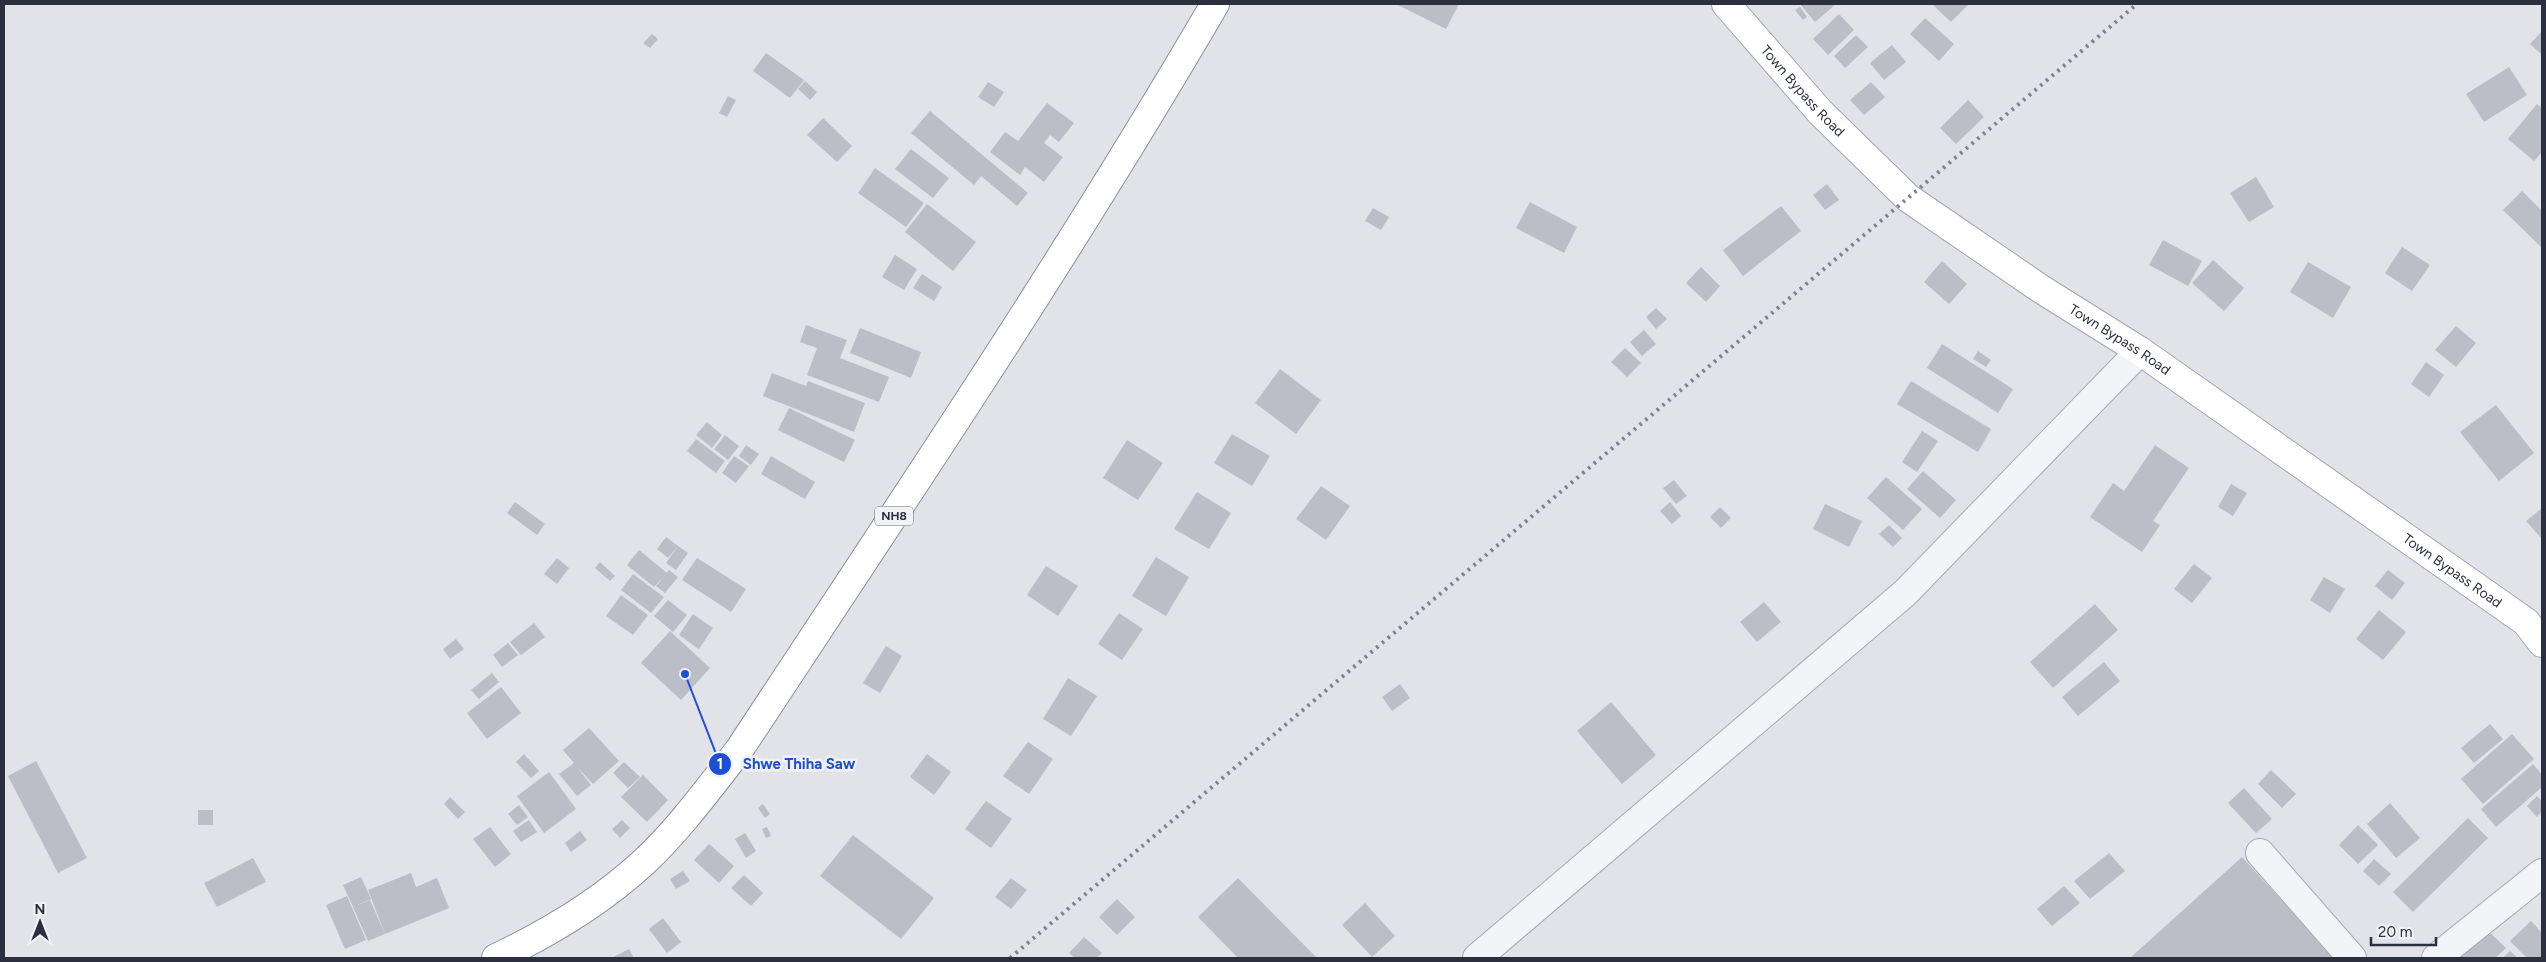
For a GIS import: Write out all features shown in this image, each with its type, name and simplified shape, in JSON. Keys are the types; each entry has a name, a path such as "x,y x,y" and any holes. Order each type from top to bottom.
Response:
{"main road":[{"name":"NH8","path":"496,958 540,937 604,895 645,861 685,818 739,750 1065,252 1146,122 1215,4"},
{"name":"Town Bypass Road","path":"1726,4 1820,112 1908,198 2041,289 2140,351 2526,622 2542,643"}],"street":[{"path":"1477,958 1905,593 2140,351"},
{"path":"2260,853 2352,958"},
{"path":"2436,958 2542,874"}],"building":[{"path":"1396,4 1459,4 1446,29"},
{"path":"1800,4 1836,4 1815,22"},
{"path":"1932,4 1969,4 1951,22"},
{"path":"1800,7 1807,17 1803,20 1795,10"},
{"path":"1839,14 1854,30 1828,55 1813,39"},
{"path":"1925,18 1954,44 1939,61 1910,34"},
{"path":"2542,31 2542,55 2530,44"},
{"path":"652,34 658,39 650,48 643,43"},
{"path":"1856,35 1868,47 1845,68 1834,56"},
{"path":"1892,45 1906,62 1884,80 1870,63"},
{"path":"766,53 804,80 790,98 753,71"},
{"path":"2509,67 2527,95 2484,122 2466,94"},
{"path":"805,81 817,92 810,100 798,89"},
{"path":"988,82 1004,92 994,107 978,97"},
{"path":"1871,82 1885,97 1864,115 1850,100"},
{"path":"728,96 736,100 727,117 719,113"},
{"path":"1968,100 1984,117 1956,144 1940,128"},
{"path":"1047,103 1074,123 1059,142 1050,135 1044,143 1063,157 1044,182 1025,167 1020,175 990,152 1005,132 1018,141"},
{"path":"2537,104 2542,108 2542,152 2534,161 2508,139"},
{"path":"930,111 1028,193 1017,206 981,176 974,185 911,133"},
{"path":"823,118 852,146 837,162 807,135"},
{"path":"911,149 949,178 933,198 895,169"},
{"path":"875,168 924,203 906,227 858,193"},
{"path":"2256,177 2274,207 2249,222 2230,193"},
{"path":"1827,184 1839,200 1825,210 1813,195"},
{"path":"2522,191 2542,211 2542,248 2503,210"},
{"path":"1530,202 1577,227 1564,253 1516,228"},
{"path":"927,204 976,242 953,271 905,232"},
{"path":"1781,206 1801,231 1743,276 1723,250"},
{"path":"1373,208 1389,217 1381,230 1365,221"},
{"path":"2163,240 2202,261 2188,286 2149,265"},
{"path":"2402,247 2430,265 2412,291 2385,273"},
{"path":"895,255 917,269 904,290 882,277"},
{"path":"2213,260 2244,288 2224,311 2192,283"},
{"path":"1942,261 1967,284 1949,304 1924,282"},
{"path":"2308,262 2351,287 2333,318 2290,292"},
{"path":"1701,267 1720,286 1706,302 1686,283"},
{"path":"922,274 942,287 934,301 913,288"},
{"path":"1656,308 1667,319 1656,329 1646,317"},
{"path":"806,325 847,340 840,358 889,377 879,402 807,375 817,348 800,342"},
{"path":"2456,326 2476,343 2456,367 2435,350"},
{"path":"860,328 921,352 911,378 850,353"},
{"path":"1644,330 1656,344 1642,356 1630,342"},
{"path":"1942,344 2013,389 1998,413 1927,368"},
{"path":"1625,348 1641,363 1627,377 1611,362"},
{"path":"1978,351 1991,360 1986,367 1973,359"},
{"path":"2426,362 2444,375 2429,397 2411,384"},
{"path":"1280,369 1321,400 1296,434 1255,403"},
{"path":"772,373 806,386 808,381 865,403 854,432 763,396"},
{"path":"1911,381 1991,429 1978,452 1897,404"},
{"path":"2496,405 2534,453 2499,481 2460,432"},
{"path":"789,408 855,440 844,462 778,430"},
{"path":"707,422 722,435 712,448 696,435"},
{"path":"1922,431 1938,441 1917,472 1902,462"},
{"path":"1232,434 1270,456 1252,486 1214,463"},
{"path":"725,435 739,446 728,460 714,449"},
{"path":"696,439 725,461 716,473 687,451"},
{"path":"1127,440 1163,463 1138,500 1103,478"},
{"path":"746,445 759,454 751,465 739,456"},
{"path":"2155,445 2189,468 2153,521 2160,525 2142,552 2090,517 2113,483 2124,491"},
{"path":"734,456 749,466 736,483 722,473"},
{"path":"771,456 815,482 805,499 761,474"},
{"path":"1923,471 1956,500 1940,518 1907,489"},
{"path":"1886,477 1922,509 1903,530 1867,498"},
{"path":"1674,480 1687,496 1676,504 1663,488"},
{"path":"2231,484 2247,493 2233,516 2218,507"},
{"path":"1321,486 1350,506 1326,540 1296,519"},
{"path":"1197,492 1231,513 1209,549 1174,529"},
{"path":"515,502 545,524 537,535 507,513"},
{"path":"1670,502 1681,516 1672,524 1660,511"},
{"path":"1825,504 1862,521 1849,547 1813,529"},
{"path":"1720,507 1731,518 1721,528 1710,517"},
{"path":"2542,508 2542,539 2526,521"},
{"path":"1889,525 1902,538 1893,547 1879,534"},
{"path":"666,537 678,546 668,558 657,549"},
{"path":"678,546 688,553 676,570 666,563"},
{"path":"639,550 667,573 654,587 627,565"},
{"path":"1156,557 1189,577 1166,616 1132,596"},
{"path":"557,558 569,568 557,584 544,574"},
{"path":"697,558 746,589 731,612 682,580"},
{"path":"600,562 615,576 610,581 595,568"},
{"path":"2194,564 2212,578 2192,603 2174,589"},
{"path":"1046,566 1078,586 1058,616 1027,595"},
{"path":"669,570 678,577 665,593 656,586"},
{"path":"2388,570 2405,583 2392,600 2375,586"},
{"path":"633,574 664,597 651,613 621,590"},
{"path":"2324,577 2345,589 2330,613 2310,600"},
{"path":"621,595 648,615 633,635 606,616"},
{"path":"668,600 687,615 673,632 654,616"},
{"path":"1764,602 1781,622 1757,642 1740,622"},
{"path":"2095,604 2118,630 2053,688 2030,662"},
{"path":"2379,610 2406,632 2383,660 2356,639"},
{"path":"1119,613 1143,629 1122,660 1098,644"},
{"path":"693,614 713,628 699,649 679,635"},
{"path":"534,623 545,637 521,655 510,642"},
{"path":"670,631 710,668 681,700 641,663"},
{"path":"456,639 464,649 450,659 443,649"},
{"path":"508,643 518,655 502,667 493,655"},
{"path":"886,646 902,656 880,693 863,683"},
{"path":"2104,662 2120,681 2078,716 2062,697"},
{"path":"492,673 499,682 479,699 471,690"},
{"path":"1068,678 1097,696 1071,736 1043,719"},
{"path":"1400,684 1410,698 1392,711 1382,697"},
{"path":"501,687 521,713 487,739 467,713"},
{"path":"1611,702 1656,755 1622,784 1577,731"},
{"path":"2490,724 2503,739 2474,763 2461,748"},
{"path":"589,728 619,761 593,784 577,767 591,785 577,796 559,774 574,763 563,750"},
{"path":"2512,734 2534,759 2483,804 2461,779"},
{"path":"1028,742 1053,759 1029,794 1003,776"},
{"path":"524,754 539,771 531,778 516,762"},
{"path":"927,754 951,772 934,795 910,777"},
{"path":"36,761 87,858 58,873 8,776"},
{"path":"624,762 640,777 628,788 613,773"},
{"path":"2533,764 2542,775 2542,787 2496,827 2481,809"},
{"path":"2271,770 2296,794 2282,808 2258,784"},
{"path":"549,772 576,809 544,833 517,796"},
{"path":"643,775 668,800 647,822 621,797"},
{"path":"2244,788 2272,819 2256,833 2228,803"},
{"path":"2537,796 2542,801 2542,811 2537,817 2527,806"},
{"path":"450,797 465,812 458,819 444,804"},
{"path":"986,801 1012,819 991,848 965,829"},
{"path":"2390,803 2420,838 2396,858 2367,824"},
{"path":"763,804 770,814 765,818 758,808"},
{"path":"519,805 528,817 517,825 508,814"},
{"path":"198,810 213,810 213,825 198,825"},
{"path":"2468,818 2488,838 2413,912 2393,892"},
{"path":"529,820 537,832 521,842 513,831"},
{"path":"622,820 630,828 620,838 612,829"},
{"path":"2358,825 2378,845 2358,864 2339,845"},
{"path":"490,827 511,854 495,867 473,839"},
{"path":"767,827 771,836 766,838 762,829"},
{"path":"580,831 587,840 571,852 565,843"},
{"path":"745,833 756,851 746,858 735,839"},
{"path":"853,835 934,898 901,939 820,876"},
{"path":"709,844 734,866 719,883 694,860"},
{"path":"2109,853 2125,871 2090,899 2074,881"},
{"path":"2242,857 2334,958 2130,958"},
{"path":"253,858 266,882 217,907 204,883"},
{"path":"2374,859 2391,874 2379,886 2363,871"},
{"path":"683,871 690,881 676,889 670,879"},
{"path":"411,873 416,887 437,878 449,908 385,934 368,890"},
{"path":"744,875 763,893 751,906 731,888"},
{"path":"361,877 371,899 353,907 343,885"},
{"path":"1011,878 1027,890 1011,909 995,897"},
{"path":"1238,878 1317,958 1238,958 1198,917"},
{"path":"2064,886 2080,903 2052,926 2037,909"},
{"path":"347,896 366,940 345,949 326,905"},
{"path":"1117,899 1135,917 1117,935 1099,917"},
{"path":"370,900 385,934 368,941 353,907"},
{"path":"1365,903 1395,936 1372,957 1342,925"},
{"path":"663,918 681,942 667,953 649,929"},
{"path":"2531,921 2542,933 2542,958 2527,958 2510,941"},
{"path":"2487,930 2506,948 2495,958 2458,958"},
{"path":"1084,937 1102,953 1096,958 1075,958 1069,953"},
{"path":"629,949 634,958 611,958"},
{"path":"2510,951 2518,958 2503,958"}],"railway":[{"path":"1010,958 2137,4"}],"place":[{"name":"Shwe Thiha Saw","path":"685,674"}]}
